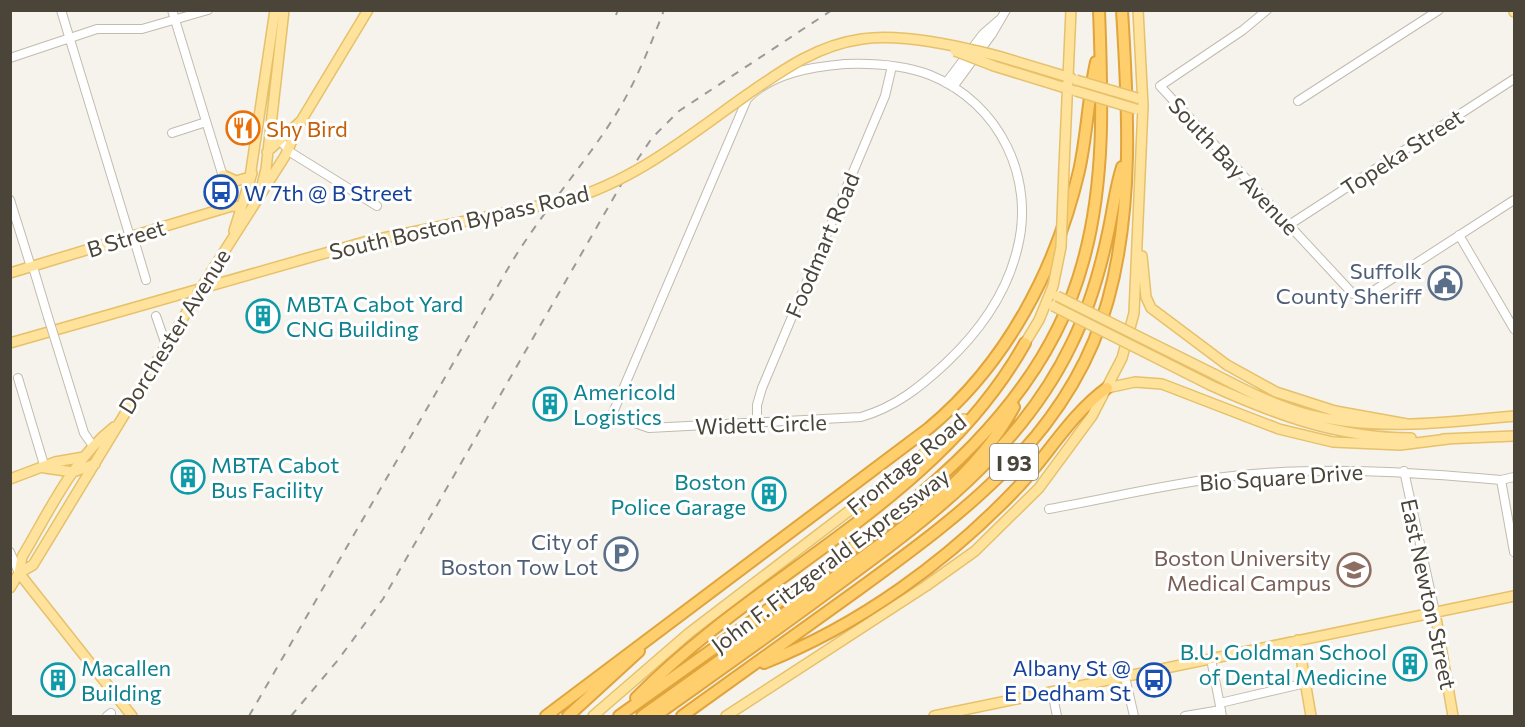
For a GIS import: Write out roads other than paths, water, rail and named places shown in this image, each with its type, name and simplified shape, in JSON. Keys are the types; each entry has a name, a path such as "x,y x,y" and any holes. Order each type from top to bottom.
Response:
{"highway":[{"name":"I 93","path":"1099,10 1100,41"},
{"name":"I 93","path":"1122,10 1127,152"},
{"name":"John F. Fitzgerald Expressway","path":"619,717 657,683 859,544 930,488 989,429 1031,375 1069,305 1091,229 1100,153 1100,41"},
{"path":"546,717 934,423 964,395 999,353 1031,299 1054,246 1076,182 1100,41"},
{"name":"John F. Fitzgerald Expressway","path":"682,717 950,522 1001,476 1047,424 1082,367 1107,302 1121,235 1127,152"},
{"path":"642,717 671,700 913,529 973,477 1023,422 1057,372 1080,327 1105,248 1114,195 1127,152"},
{"path":"657,683 706,636 870,514 925,466 980,411 1005,377 1025,343"},
{"path":"655,717 671,700 879,545 932,502 999,433 1031,375"},
{"path":"747,670 796,650 890,595 938,561 1010,496 1082,410 1107,388"},
{"path":"568,717 629,662 650,637"}],"main road":[{"path":"223,175 236,181 250,177 275,10"},
{"path":"249,215 264,178 284,10"},
{"name":"Dorchester Avenue","path":"19,573 33,565 214,266 249,215 368,10"},
{"name":"Frontage Road","path":"593,717 709,616 944,438 985,397 1025,343 1052,297 1061,247 1064,167 1072,79 1071,10"},
{"path":"726,717 926,586 980,546 1014,515 1053,472 1087,424 1124,352 1132,321 1138,219 1140,105 1138,10"},
{"name":"South Boston Bypass Road","path":"10,343 364,242 567,200 609,185 663,153 785,69 831,46 864,39 886,37 998,56 1072,79 1140,105"},
{"name":"South Boston Bypass Road","path":"948,47 994,66 1071,90 1140,105"},
{"name":"Dorchester Avenue","path":"232,237 237,206 250,177 267,152 301,122"},
{"name":"B Street","path":"10,273 237,206"},
{"path":"1138,219 1146,297 1156,313 1227,365 1276,392 1335,411 1407,424"},
{"path":"1052,297 1266,399 1306,414 1351,422 1407,424 1515,416"},
{"path":"1052,297 1210,385 1279,415 1334,431 1375,437 1448,439 1515,436"},
{"path":"1107,388 1135,382 1162,384 1279,429 1333,442 1400,445 1448,439"},
{"name":"Dorchester Avenue","path":"10,588 19,573 22,557 73,472 93,446 116,425"},
{"path":"10,479 45,468 55,462 84,457"},
{"path":"45,468 58,472 73,472 95,464"},
{"path":"19,573 132,717"},
{"path":"933,717 976,712 1125,676 1515,596"},
{"name":"East Newton Street","path":"1435,612 1453,717"},
{"path":"1298,640 1311,717"}],"street":[{"path":"61,10 146,280"},
{"path":"172,10 223,175 237,206"},
{"path":"10,58 102,28 134,30 175,21 208,10"},
{"path":"950,85 983,34 999,20 1006,10"},
{"name":"South Bay Avenue","path":"1267,10 1243,30 1160,86 1353,294 1367,295 1459,235"},
{"path":"1298,101 1439,10"},
{"name":"Widett Circle","path":"854,63 892,66 922,72 950,85 974,102 994,124 1009,149 1020,180 1022,217 1019,244 1011,270 980,326 961,348 919,387 892,406 854,419 645,428 612,415 747,99 775,79 811,68 854,63"},
{"name":"Foodmart Road","path":"757,424 757,405 762,388 885,96 892,66"},
{"name":"Topeka Street","path":"1289,225 1515,79"},
{"path":"172,133 206,122"},
{"path":"279,140 288,150 377,206"},
{"path":"10,200 85,436 93,446"},
{"path":"1515,200 1459,235 1515,329"},
{"path":"156,316 166,345"},
{"path":"18,378 45,468"},
{"name":"Bio Square Drive","path":"1049,509 1232,476 1327,470 1404,471 1501,480 1515,477"},
{"name":"East Newton Street","path":"1404,471 1435,612"},
{"path":"1501,480 1515,552"},
{"path":"10,552 19,573"},
{"path":"1211,658 1221,710"},
{"path":"1125,676 1134,717"},
{"path":"1185,717 1221,710 1306,683"},
{"path":"1052,692 1057,717"}],"railway":[{"path":"616,15 618,10"},
{"path":"249,716 510,265 619,109 640,68 664,10"},
{"path":"291,716 338,660 383,599 625,178 652,138 679,111 832,10"}],"place":[{"name":"Shy Bird","path":"243,128"},
{"name":"W 7th @ B Street","path":"221,192"},
{"name":"Suffolk County Sheriff","path":"1445,283"},
{"name":"MBTA Cabot Yard CNG Building","path":"263,316"},
{"name":"Americold Logistics","path":"550,404"},
{"name":"MBTA Cabot Bus Facility","path":"188,477"},
{"name":"Boston Police Garage","path":"769,494"},
{"name":"City of Boston Tow Lot","path":"621,554"},
{"name":"Boston University Medical Campus","path":"1354,570"},
{"name":"B.U. Goldman School of Dental Medicine","path":"1410,664"},
{"name":"Macallen Building","path":"58,680"},
{"name":"Albany St @ E Dedham St","path":"1154,680"}]}
